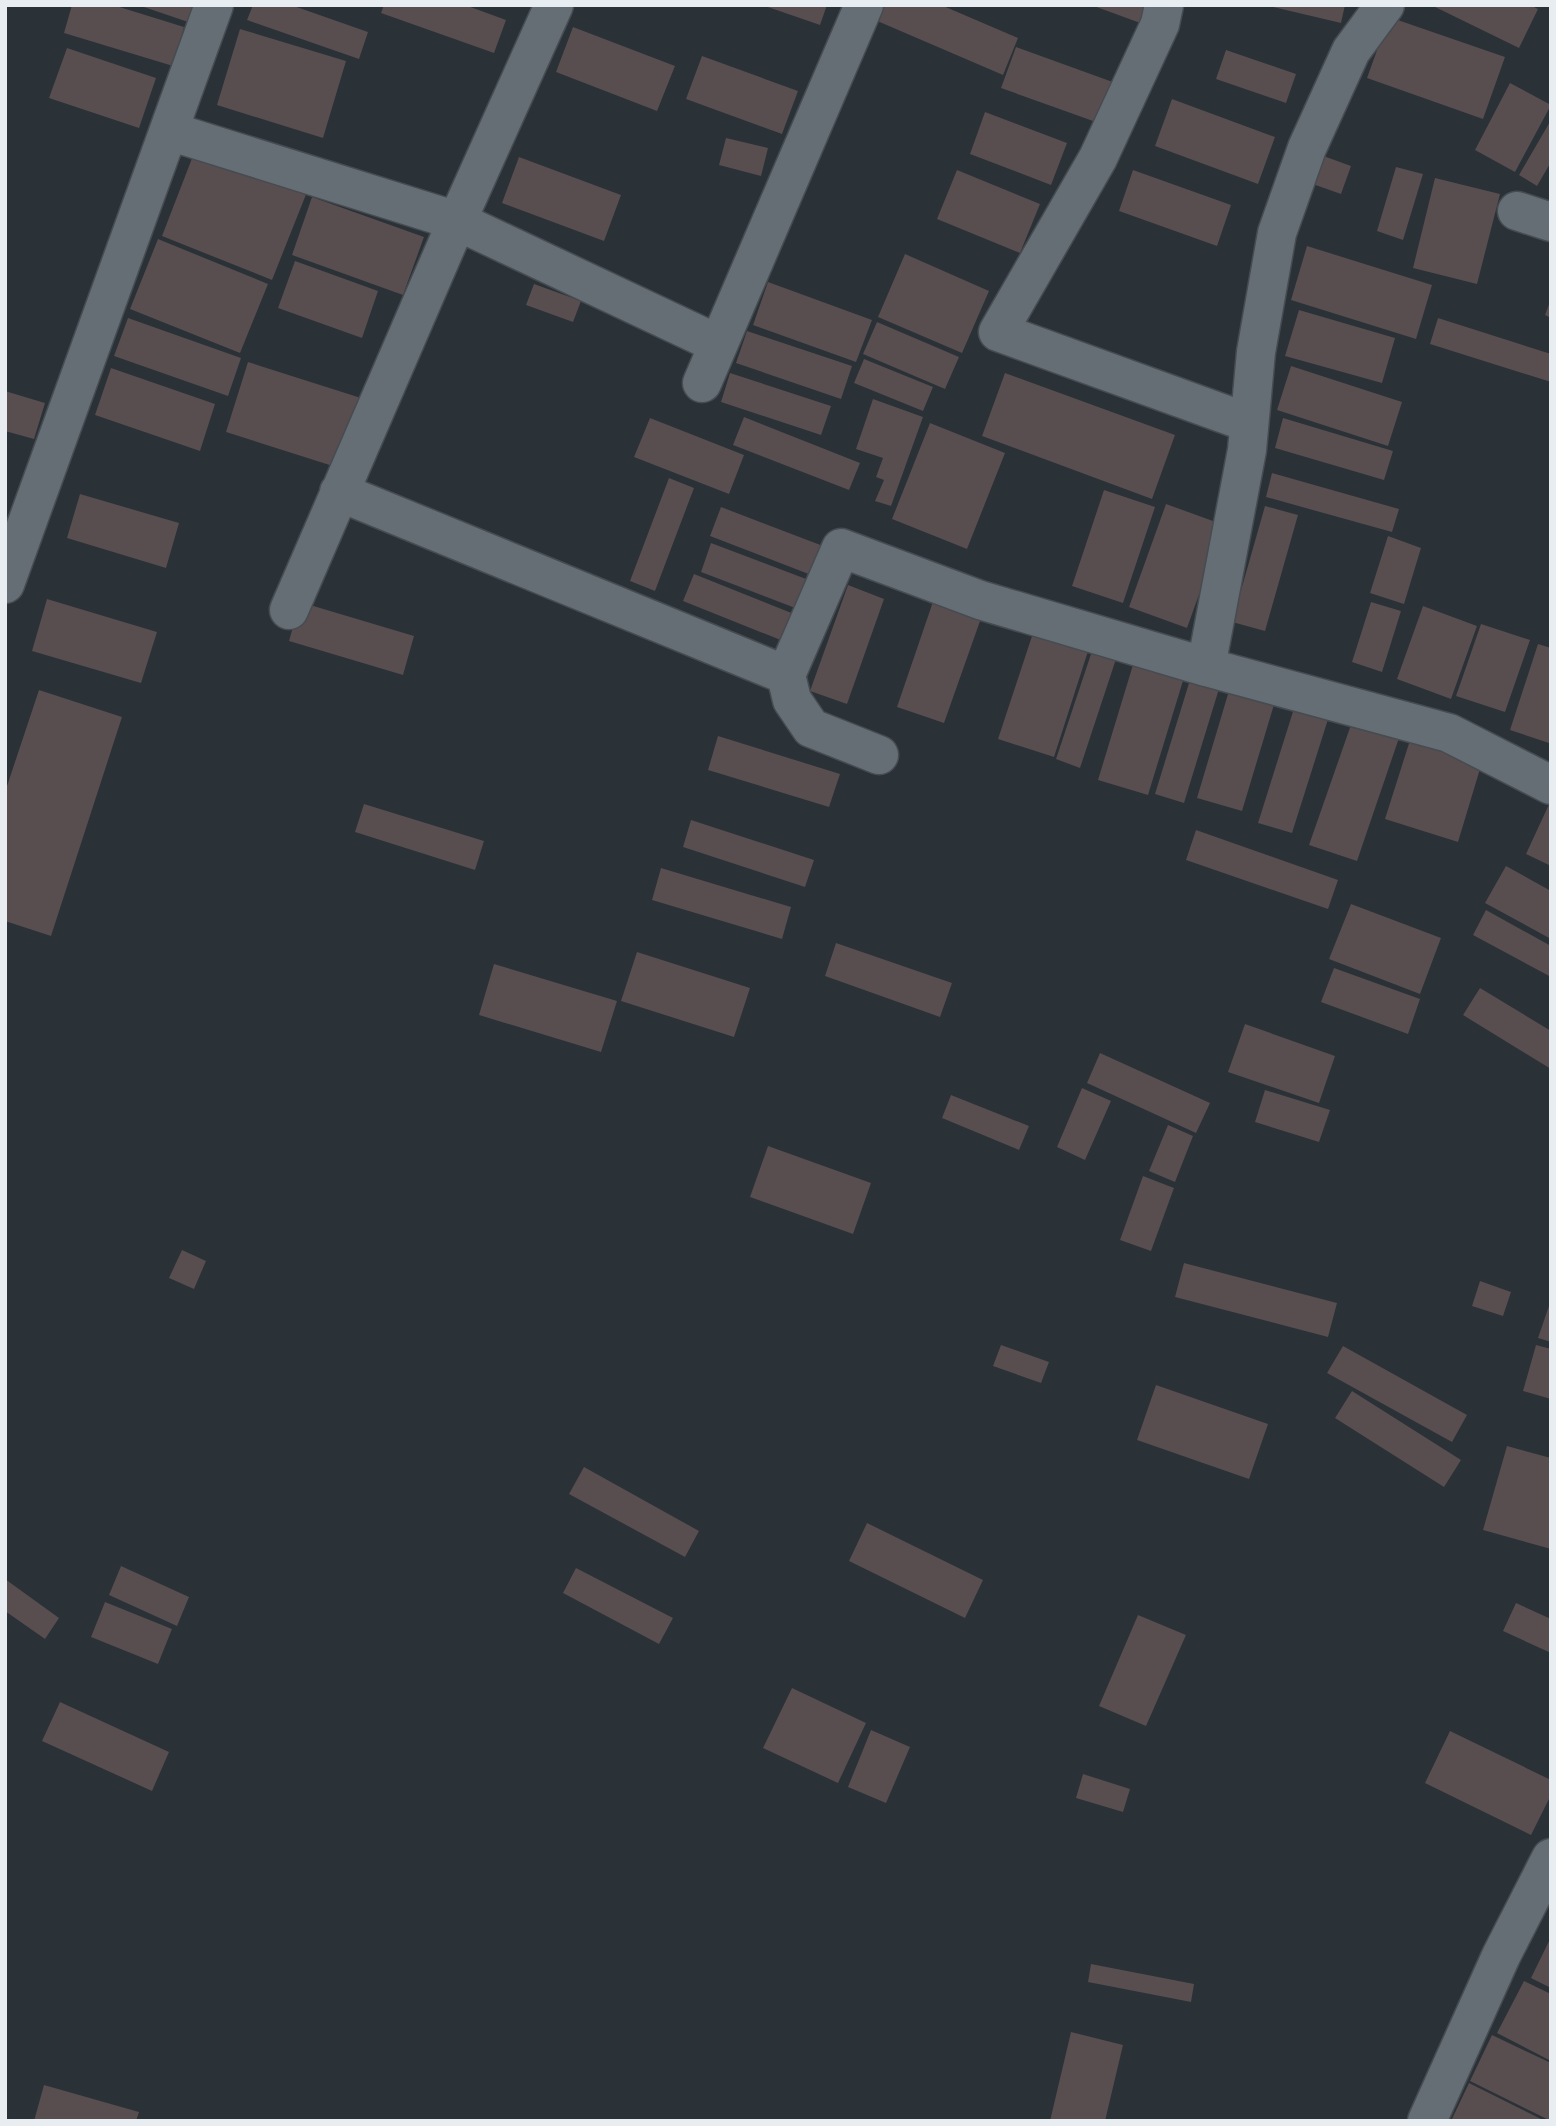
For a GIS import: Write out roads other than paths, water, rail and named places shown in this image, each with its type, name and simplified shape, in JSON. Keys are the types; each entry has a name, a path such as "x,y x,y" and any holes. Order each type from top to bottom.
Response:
{"street":[{"path":"5,584 214,5"},
{"path":"289,610 457,221 554,5"},
{"path":"702,383 864,5"},
{"path":"1164,5 1160,24 1098,158 998,332 1249,422"},
{"path":"1206,667 1247,450 1256,352 1277,233 1307,148 1351,51 1385,5"},
{"path":"169,131 457,221 718,345"},
{"path":"339,492 786,675"},
{"path":"879,755 811,728 792,700 786,675 841,548 980,600 1206,667 1449,733 1551,785"},
{"path":"1427,2121 1501,1956 1551,1858"}]}
